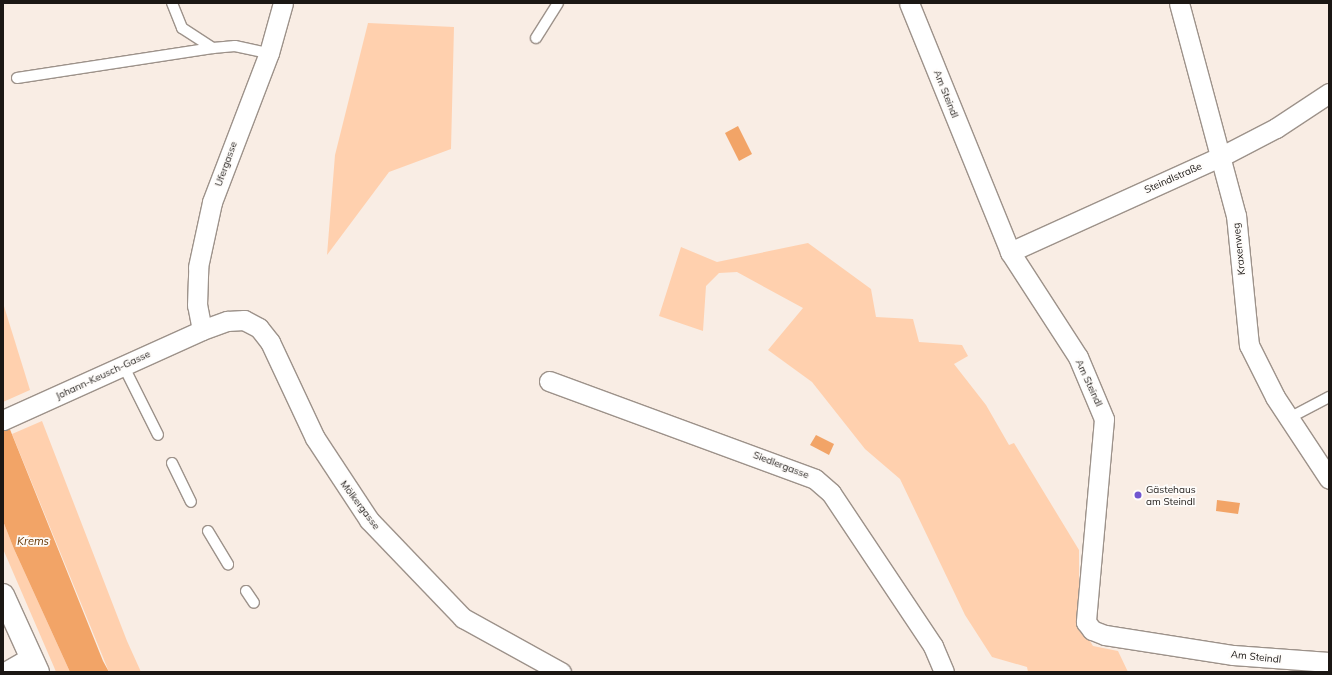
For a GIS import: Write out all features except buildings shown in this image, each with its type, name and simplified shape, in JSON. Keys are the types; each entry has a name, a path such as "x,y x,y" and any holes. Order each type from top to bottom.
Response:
{"main road":[{"path":"3,595 35,665"}],"street":[{"name":"Ufergasse","path":"202,330 197,305 198,267 212,202 269,53 283,3"},
{"name":"Am Steindl","path":"909,3 1010,252 1078,357 1104,418 1086,622 1092,630 1105,635 1233,655 1329,662"},
{"name":"Kraxenweg","path":"1179,3 1222,156 1236,215 1250,345 1289,418 1329,479"},
{"name":"Steindlstraße","path":"1010,252 1222,156 1276,128 1329,93"},
{"name":"Mölkergasse","path":"202,330 226,321 244,320 259,328 270,342 315,438 369,520 463,618 561,672"},
{"name":"Johann-Keusch-Gasse","path":"3,420 37,406 123,365 202,330"},
{"name":"Siedlergasse","path":"549,381 815,479 832,493 933,646 944,672"},
{"path":"4,672 35,665"}],"lane":[{"path":"172,3 182,28 213,48"},
{"path":"536,38 558,3"},
{"path":"18,78 213,48 235,46 269,53"},
{"path":"123,365 158,435"},
{"path":"1289,418 1329,397"},
{"path":"172,463 192,502"},
{"path":"208,531 228,564"},
{"path":"246,591 254,603"}],"shaded area":[{"path":"368,23 454,27 451,149 389,172 327,255 335,155"},
{"path":"808,243 871,289 876,317 913,319 919,342 962,345 968,356 954,364 986,405 1009,445 1014,443 1079,550 1079,623 1093,646 1118,651 1128,672 1028,672 1027,667 992,657 965,615 900,479 865,449 812,382 768,350 803,308 737,272 719,273 706,286 703,331 659,316 681,247 717,262"},
{"path":"3,303 30,390 3,402"},
{"path":"42,421 127,641 141,672 109,672 12,434"},
{"path":"3,521 14,549 70,672 56,672 3,549"}],"water":[{"path":"738,126 752,154 739,161 725,133"},
{"name":"Krems","path":"3,412 103,661 109,672 70,672 14,549 3,521"},
{"path":"816,435 834,444 829,455 810,445"},
{"path":"1217,500 1240,503 1238,514 1216,511"}],"place":[{"name":"Gästehaus am Steindl","path":"1138,495"}]}
